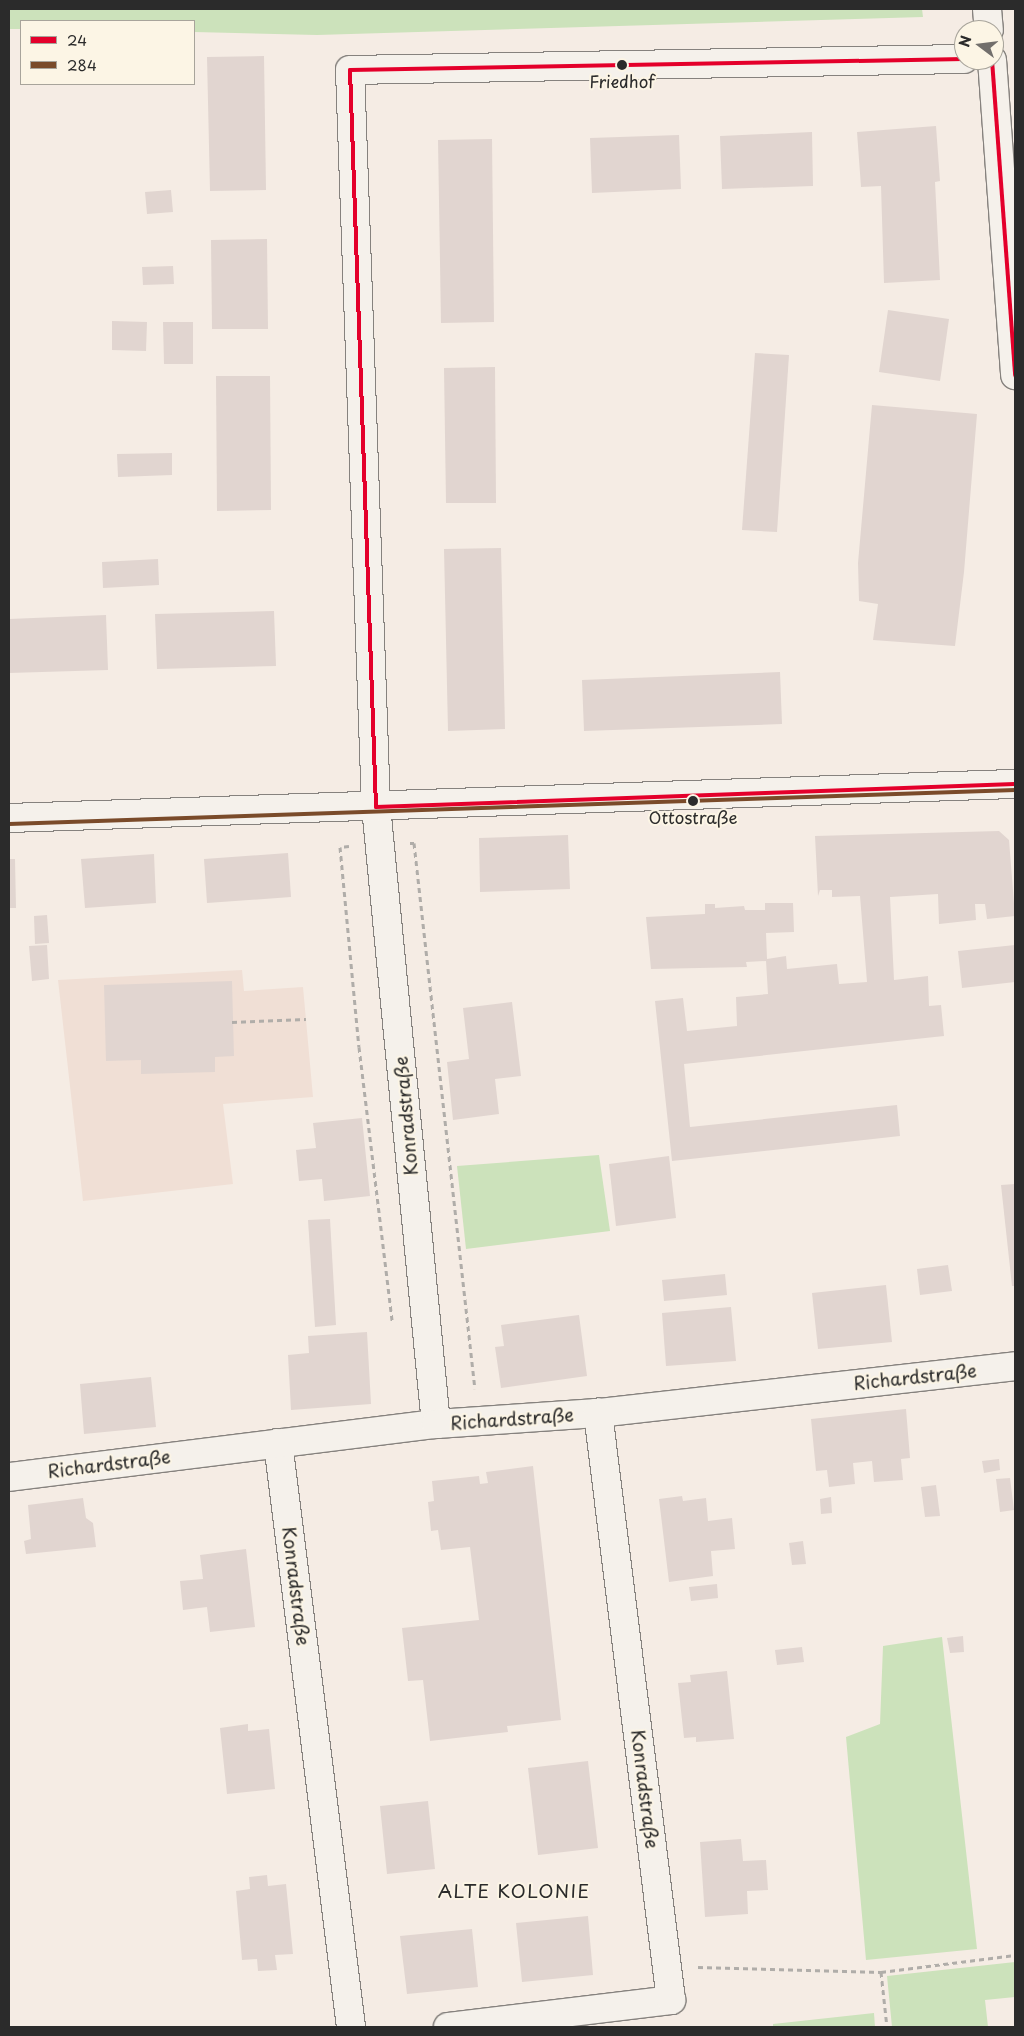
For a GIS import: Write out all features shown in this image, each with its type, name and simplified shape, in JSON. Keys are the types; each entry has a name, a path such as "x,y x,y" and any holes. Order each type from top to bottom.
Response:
{"street":[{"name":"Konradstraße","path":"436,1424 376,807 350,70 954,60"},
{"path":"993,70 1015,375"},
{"path":"9,818 1015,784"},
{"name":"Richardstraße","path":"9,1477 278,1442 436,1424 598,1412 1015,1366"},
{"name":"Konradstraße","path":"448,2027 506,2024 671,2000 598,1412"},
{"name":"Konradstraße","path":"278,1442 351,2027"}],"path":[{"path":"393,1331 359,1047 340,847 379,843 414,843 479,1421"},
{"path":"232,1022 306,1019"},
{"path":"667,1966 881,1972 1015,1955"},
{"path":"881,1972 886,2027"}],"shaded area":[{"path":"242,970 244,991 303,987 313,1097 223,1104 233,1184 83,1201 58,980"}],"green space":[{"path":"9,9 922,9 923,17 317,35 195,32 195,20 20,20 20,29 9,29"},
{"path":"599,1155 610,1231 466,1249 457,1166"},
{"path":"942,1637 977,1949 866,1960 846,1737 880,1724 883,1646"},
{"path":"1015,1962 1015,1997 985,2000 988,2027 892,2027 887,1976"},
{"path":"874,2013 875,2027 773,2027 773,2024"}],"building":[{"path":"264,56 266,190 210,191 207,57"},
{"path":"936,126 940,181 935,182 940,280 884,283 881,186 861,187 857,132"},
{"path":"812,132 813,186 722,189 720,136"},
{"path":"679,135 681,189 592,193 590,138"},
{"path":"492,139 494,322 441,323 438,140"},
{"path":"171,190 173,212 147,214 145,192"},
{"path":"267,239 268,329 212,329 211,240"},
{"path":"173,266 174,284 143,285 142,267"},
{"path":"888,310 949,319 940,381 879,372"},
{"path":"112,321 147,322 146,351 112,350"},
{"path":"163,322 193,322 193,364 164,364"},
{"path":"755,353 789,355 777,532 742,530"},
{"path":"495,367 496,503 446,503 444,368"},
{"path":"216,376 270,376 271,510 217,511"},
{"path":"872,405 977,414 964,572 955,646 873,640 878,604 859,601 858,563"},
{"path":"172,453 172,475 118,477 117,454"},
{"path":"501,548 505,729 448,731 444,549"},
{"path":"158,559 159,585 103,588 102,562"},
{"path":"274,611 276,666 157,669 155,614"},
{"path":"106,615 108,670 9,673 9,619"},
{"path":"780,672 782,724 584,731 582,680"},
{"path":"999,831 1009,840 1015,916 987,919 985,904 975,904 976,920 939,924 938,894 890,897 894,980 928,976 929,1006 941,1005 944,1036 684,1064 690,1127 897,1105 900,1136 672,1161 655,1001 683,998 687,1031 737,1026 736,997 768,994 766,961 746,962 747,967 651,969 646,917 705,914 705,904 715,904 715,908 744,906 745,910 765,910 765,903 793,903 794,932 766,933 767,959 786,956 787,969 837,964 839,984 867,982 860,896 832,897 832,890 820,890 818,896 815,836"},
{"path":"568,835 570,889 480,892 479,838"},
{"path":"288,853 291,897 207,903 204,859"},
{"path":"154,854 156,903 85,908 81,859"},
{"path":"9,859 15,859 16,908 9,908"},
{"path":"47,915 49,943 35,944 34,916"},
{"path":"47,945 49,979 32,981 29,946"},
{"path":"1015,945 1015,982 962,988 958,951"},
{"path":"232,981 234,1056 215,1057 215,1072 141,1074 141,1060 106,1061 104,985"},
{"path":"512,1002 521,1076 495,1079 499,1114 453,1120 447,1062 469,1059 463,1008"},
{"path":"362,1118 370,1196 324,1201 322,1179 299,1181 296,1150 316,1148 313,1123"},
{"path":"669,1156 676,1218 616,1226 609,1164"},
{"path":"1015,1184 1015,1286 1012,1286 1001,1185"},
{"path":"330,1219 336,1325 315,1327 308,1220"},
{"path":"948,1265 952,1291 920,1295 917,1269"},
{"path":"725,1274 727,1295 664,1301 662,1280"},
{"path":"886,1285 892,1342 818,1349 812,1293"},
{"path":"731,1307 736,1361 666,1366 662,1313"},
{"path":"579,1315 587,1376 501,1388 495,1347 504,1346 501,1325"},
{"path":"367,1332 371,1404 291,1410 288,1355 309,1353 308,1336"},
{"path":"151,1377 156,1427 84,1434 80,1384"},
{"path":"906,1409 910,1458 901,1459 903,1480 874,1482 872,1461 853,1463 855,1484 829,1487 827,1470 816,1471 811,1419"},
{"path":"999,1459 1000,1470 984,1473 982,1461"},
{"path":"533,1466 561,1720 507,1726 508,1732 430,1741 423,1680 408,1681 402,1628 479,1620 470,1547 441,1550 438,1530 431,1531 428,1502 434,1501 432,1481 479,1476 480,1484 488,1483 486,1472"},
{"path":"1010,1478 1014,1510 1000,1512 996,1479"},
{"path":"936,1485 940,1516 925,1517 921,1487"},
{"path":"682,1496 683,1501 706,1498 708,1521 732,1518 735,1549 711,1551 713,1576 669,1582 659,1499"},
{"path":"831,1497 832,1513 821,1514 820,1499"},
{"path":"83,1498 86,1518 93,1523 96,1547 26,1554 24,1541 31,1539 28,1505"},
{"path":"803,1541 806,1564 792,1565 789,1543"},
{"path":"246,1549 255,1627 210,1632 207,1607 183,1610 180,1581 203,1579 200,1555"},
{"path":"717,1584 718,1598 691,1601 689,1587"},
{"path":"963,1636 964,1652 950,1653 947,1638"},
{"path":"802,1647 804,1662 777,1665 775,1650"},
{"path":"727,1671 734,1739 696,1742 696,1737 684,1738 678,1683 691,1682 690,1675"},
{"path":"248,1724 248,1731 269,1729 275,1789 227,1794 220,1728"},
{"path":"588,1761 598,1848 538,1855 528,1768"},
{"path":"428,1801 435,1869 387,1874 380,1806"},
{"path":"741,1839 743,1861 766,1860 768,1890 747,1891 748,1914 705,1917 700,1842"},
{"path":"267,1875 268,1886 286,1884 293,1954 275,1955 277,1970 258,1971 257,1959 242,1960 236,1891 250,1889 249,1877"},
{"path":"588,1916 593,1975 522,1982 516,1923"},
{"path":"472,1929 478,1987 407,1994 400,1936"}],"transit line":[{"name":"24","path":"954,59 350,70 376,807 1015,784"},
{"name":"24","path":"993,70 1015,375"},
{"name":"284","path":"9,824 1015,790"}],"place":[{"name":"Friedhof","path":"622,65"},
{"name":"Ottostraße","path":"693,801"}],"district":[{"name":"ALTE KOLONIE","path":"514,1891"}]}
